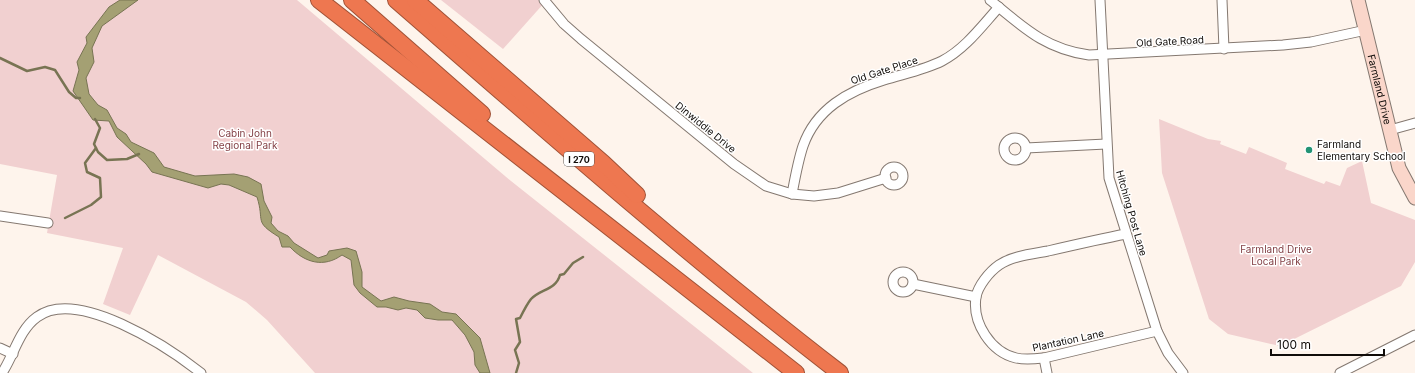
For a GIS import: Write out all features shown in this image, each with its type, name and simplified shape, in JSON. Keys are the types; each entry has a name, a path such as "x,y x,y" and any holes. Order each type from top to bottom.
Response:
{"highway":[{"path":"319,0 796,373"},
{"path":"352,0 606,224"},
{"name":"I 270","path":"396,0 594,172 766,315 840,373"},
{"name":"I 270","path":"415,0 603,163 766,315"}],"street":[{"name":"Dinwiddie Drive","path":"544,0 564,24 581,39 734,164 766,186 802,196 826,195 886,178"},
{"name":"Old Gate Road","path":"990,0 1032,34 1052,46 1079,54 1103,55 1224,49 1311,42 1366,30"},
{"name":"Hitching Post Lane","path":"1100,0 1106,144 1109,178 1157,331 1168,353 1183,373"},
{"path":"1222,0 1224,49"},
{"name":"Farmland Drive","path":"1358,0 1400,168 1415,198"},
{"name":"Old Gate Place","path":"792,194 803,146 808,134 822,113 841,97 865,86 928,67 952,55 964,46 999,7"},
{"path":"1390,130 1415,123"},
{"path":"1026,148 1106,144"},
{"path":"0,216 48,223"},
{"path":"913,284 976,297 984,281 994,269 1007,261 1126,234"},
{"name":"Plantation Lane","path":"976,297 978,322 985,336 996,348 1017,358 1044,358 1157,331"},
{"path":"2,373 21,336 37,317 53,309 73,308 134,330 168,349 201,373"},
{"path":"1340,373 1415,335"},
{"path":"0,348 13,354"},
{"path":"1044,358 1047,373"}],"green space":[{"name":"Cabin John Regional Park","path":"0,0 297,0 511,181 753,373 315,373 267,320 246,302 158,255 130,315 103,304 123,248 47,233 57,175 0,164"},
{"path":"441,0 544,0 545,2 503,49"},
{"name":"Farmland Drive Local Park","path":"1159,119 1208,139 1221,141 1220,144 1246,154 1249,147 1287,163 1285,169 1324,184 1326,181 1340,186 1347,168 1362,161 1371,203 1415,220 1415,262 1401,286 1280,346 1228,334 1209,319 1162,173"}],"shaded area":[{"path":"120,0 138,0 102,26 92,48 94,62 86,78 89,94 98,105 107,110 117,128 126,134 131,142 154,153 164,167 195,176 234,174 248,177 261,184 264,201 272,217 271,223 278,231 288,236 294,243 318,258 327,255 329,251 347,248 356,251 362,272 362,287 381,301 394,297 430,304 442,312 456,314 480,338 490,373 480,373 475,365 474,352 465,335 452,320 425,318 417,310 406,308 398,310 386,307 377,307 360,293 354,285 351,260 342,255 328,261 315,262 302,257 290,247 282,247 279,237 266,228 261,220 257,197 229,185 221,184 208,188 152,172 146,164 117,137 109,121 93,120 73,91 79,70 77,62 87,43 86,37 109,7"}],"waterway":[{"path":"0,58 27,71 45,67 55,70 69,92 76,98 80,98"},
{"path":"95,119 100,128 94,144 98,152 107,160 127,159 139,154"},
{"path":"65,218 91,205 101,197 100,178 87,172 85,163 96,148"},
{"path":"516,373 519,363 515,350 520,342 516,319 520,318 531,299 555,284 560,275 564,274 573,263 583,257"}],"place":[{"name":"Farmland Elementary School","path":"1309,150"}]}
